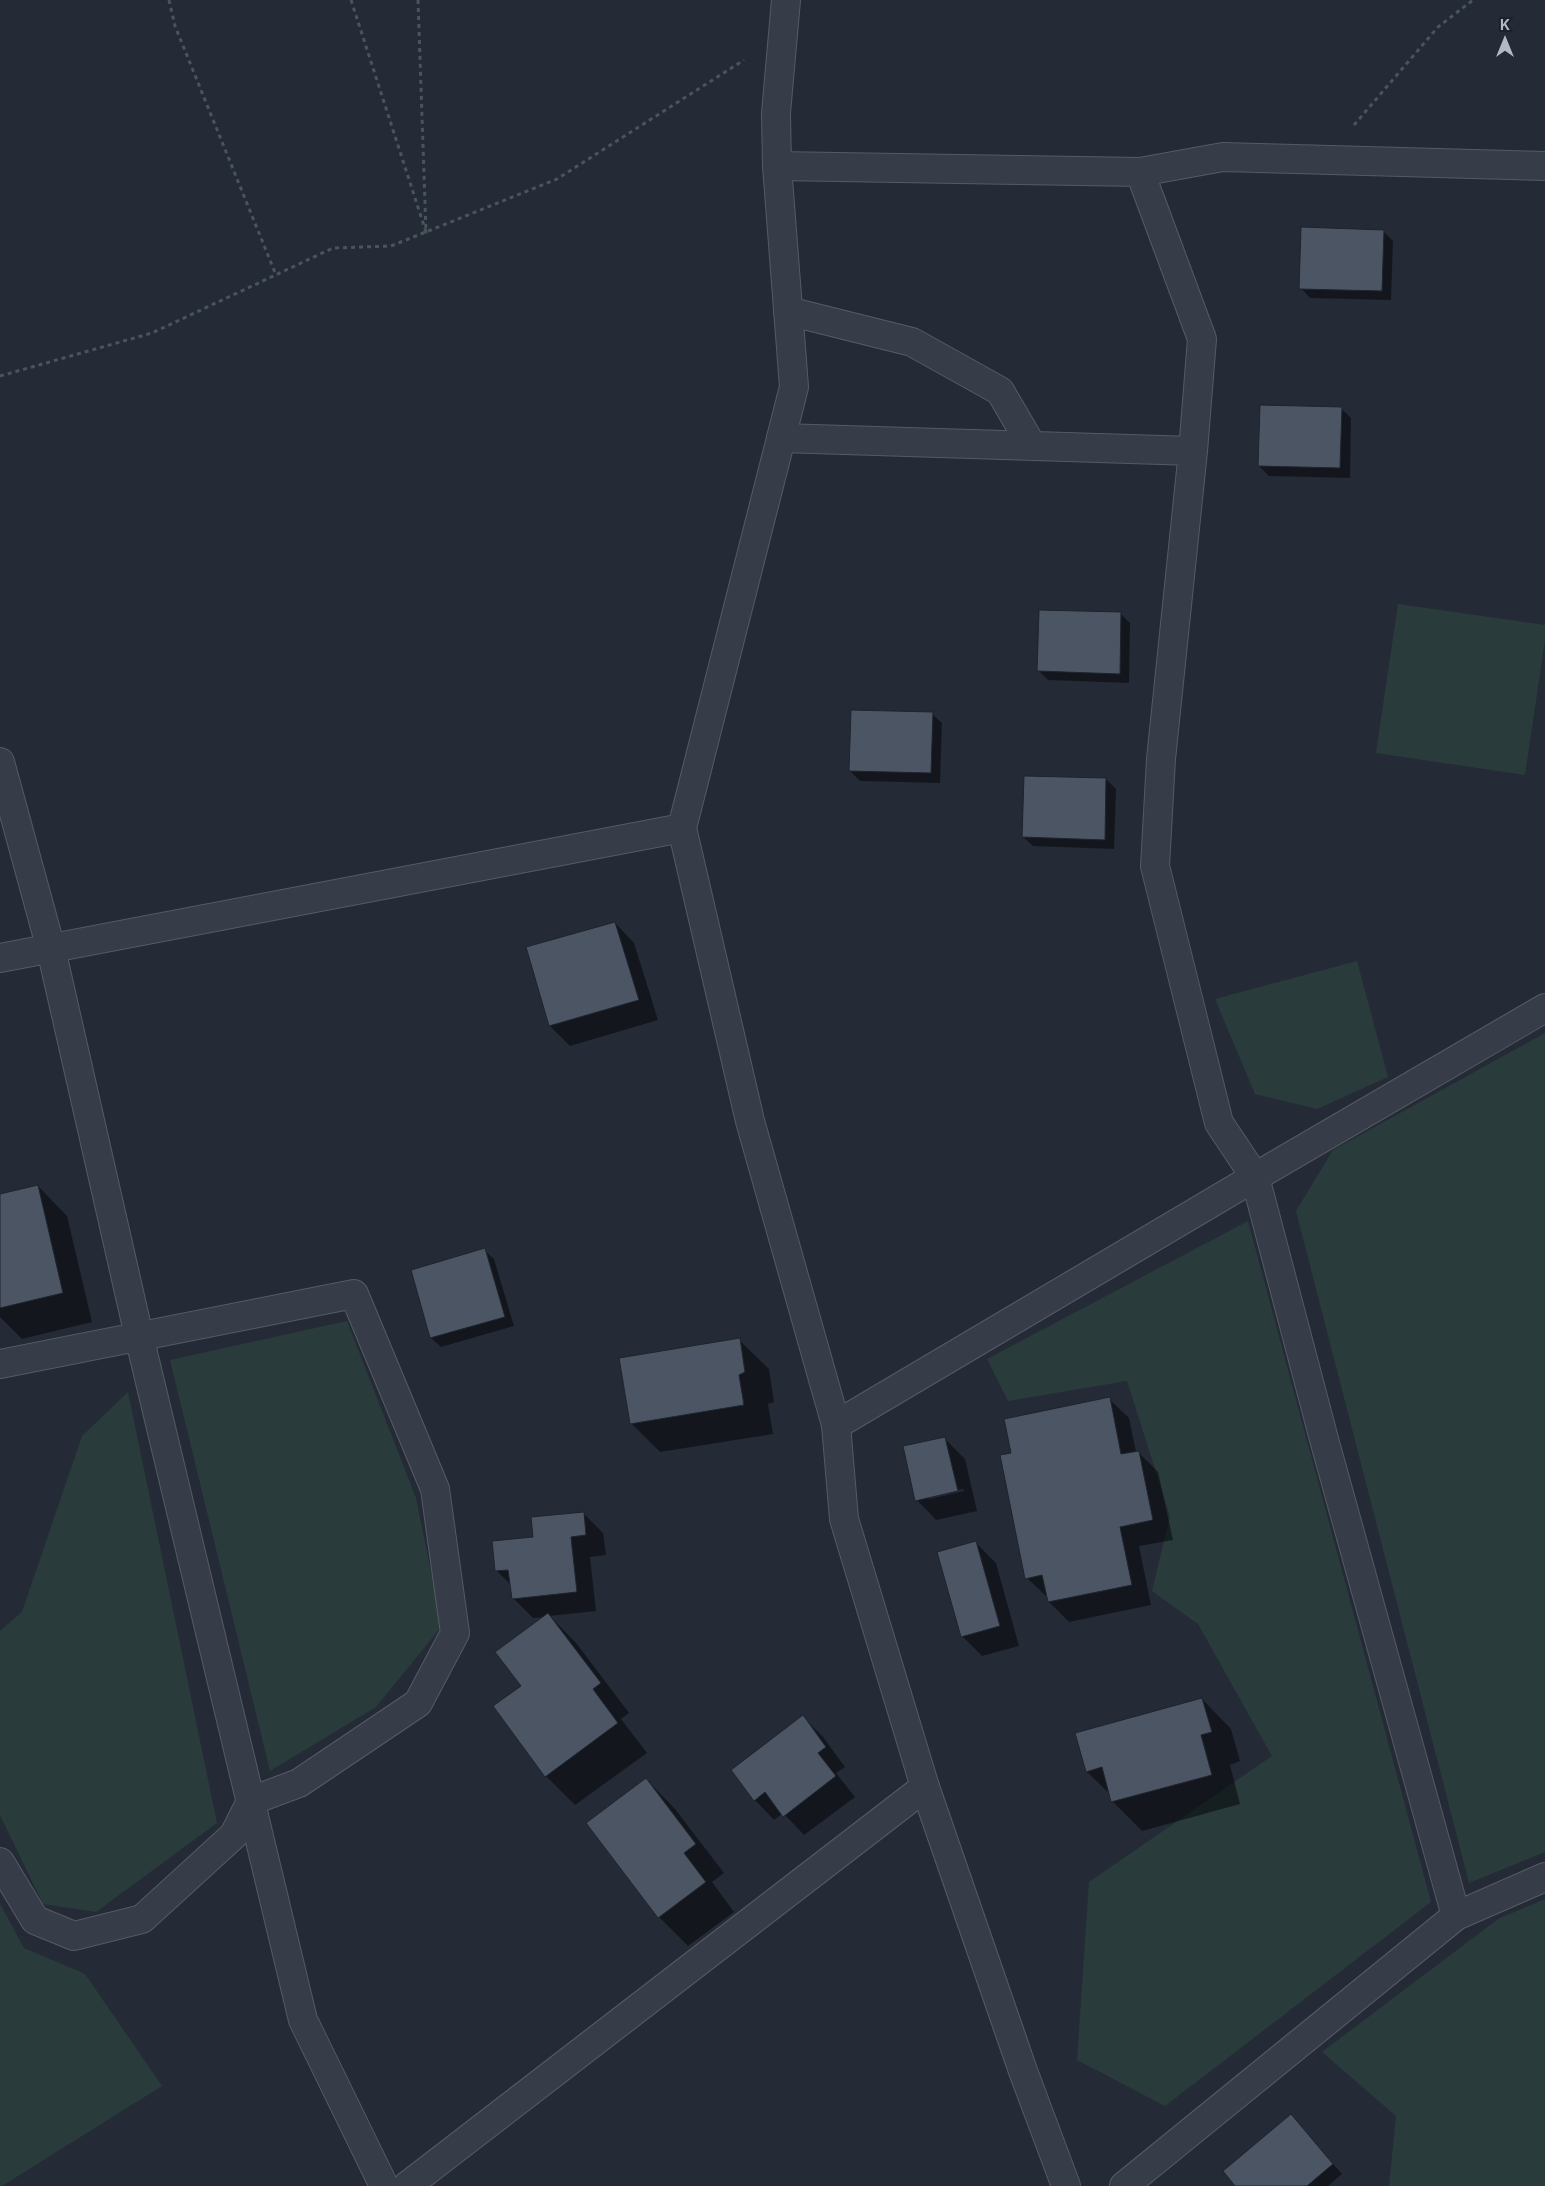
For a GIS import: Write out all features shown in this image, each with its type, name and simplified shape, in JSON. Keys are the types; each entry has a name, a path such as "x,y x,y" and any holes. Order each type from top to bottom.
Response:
{"street":[{"path":"786,0 776,113 777,166 794,387 682,828 750,1121 836,1425 844,1519 925,1788 1023,2071 1066,2186"},
{"path":"777,166 1140,172 1223,157 1545,166"},
{"path":"1140,172 1202,340 1193,451 1161,759 1155,866 1219,1123 1254,1177 1325,1443 1456,1916"},
{"path":"788,311 912,342 1000,392 1032,446"},
{"path":"781,438 1193,451"},
{"path":"0,762 51,950 139,1336 303,2020 384,2186"},
{"path":"0,958 51,950 682,828"},
{"path":"836,1425 1254,1177 1545,1008"},
{"path":"0,1364 354,1294 435,1489 455,1633 418,1703 300,1783 251,1801 234,1835 142,1919 74,1936 66,1933 35,1920 0,1862"},
{"path":"407,2186 925,1788"},
{"path":"1124,2186 1456,1916 1545,1877"}],"path":[{"path":"169,0 175,26 276,275"},
{"path":"351,0 426,232"},
{"path":"418,0 426,232"},
{"path":"1324,160 1438,27 1473,0"},
{"path":"0,376 152,333 333,248 391,246 557,179 783,36"}],"shaded area":[{"path":"1398,604 1545,625 1545,640 1525,775 1376,753"},
{"path":"1357,961 1388,1077 1317,1109 1255,1094 1215,999"},
{"path":"1545,1033 1545,1852 1469,1883 1296,1211 1333,1150"},
{"path":"1248,1221 1431,1902 1165,2106 1077,2060 1089,1882 1272,1756 1198,1624 1152,1591 1170,1516 1127,1381 1008,1401 987,1359"},
{"path":"347,1321 416,1498 442,1626 376,1707 270,1771 170,1360"},
{"path":"128,1392 217,1823 96,1912 43,1904 0,1815 0,1631 22,1612 82,1436"},
{"path":"1545,1899 1545,2186 1389,2186 1396,2116 1322,2052 1498,1919"},
{"path":"0,1904 24,1948 85,1974 162,2086 2,2186 0,2185"}],"building":[{"path":"1301,227 1384,230 1382,291 1299,289"},
{"path":"1260,405 1342,407 1340,468 1258,466"},
{"path":"1039,610 1121,612 1120,674 1037,671"},
{"path":"851,710 933,712 931,773 849,771"},
{"path":"1024,776 1106,778 1105,840 1022,837"},
{"path":"615,922 639,1000 549,1026 526,947"},
{"path":"38,1185 63,1293 0,1308 0,1194"},
{"path":"485,1248 505,1317 430,1338 411,1270"},
{"path":"740,1338 745,1372 739,1375 744,1405 630,1424 619,1358"},
{"path":"1110,1397 1121,1454 1139,1451 1153,1520 1120,1527 1132,1585 1048,1602 1042,1575 1025,1579 1000,1455 1011,1453 1004,1419"},
{"path":"945,1437 958,1491 915,1501 903,1446"},
{"path":"584,1512 586,1535 571,1537 577,1592 512,1599 508,1570 495,1571 492,1541 533,1537 531,1517"},
{"path":"976,1541 1000,1626 961,1637 937,1552"},
{"path":"548,1613 601,1683 593,1689 618,1723 545,1777 493,1706 521,1686 495,1652"},
{"path":"1202,1698 1212,1732 1201,1735 1212,1775 1111,1802 1102,1767 1086,1772 1075,1733"},
{"path":"803,1715 826,1747 818,1753 836,1776 783,1817 765,1792 754,1801 731,1770"},
{"path":"646,1778 696,1844 684,1853 706,1882 658,1918 586,1823"},
{"path":"1291,2114 1333,2164 1307,2186 1235,2186 1223,2171"}]}
